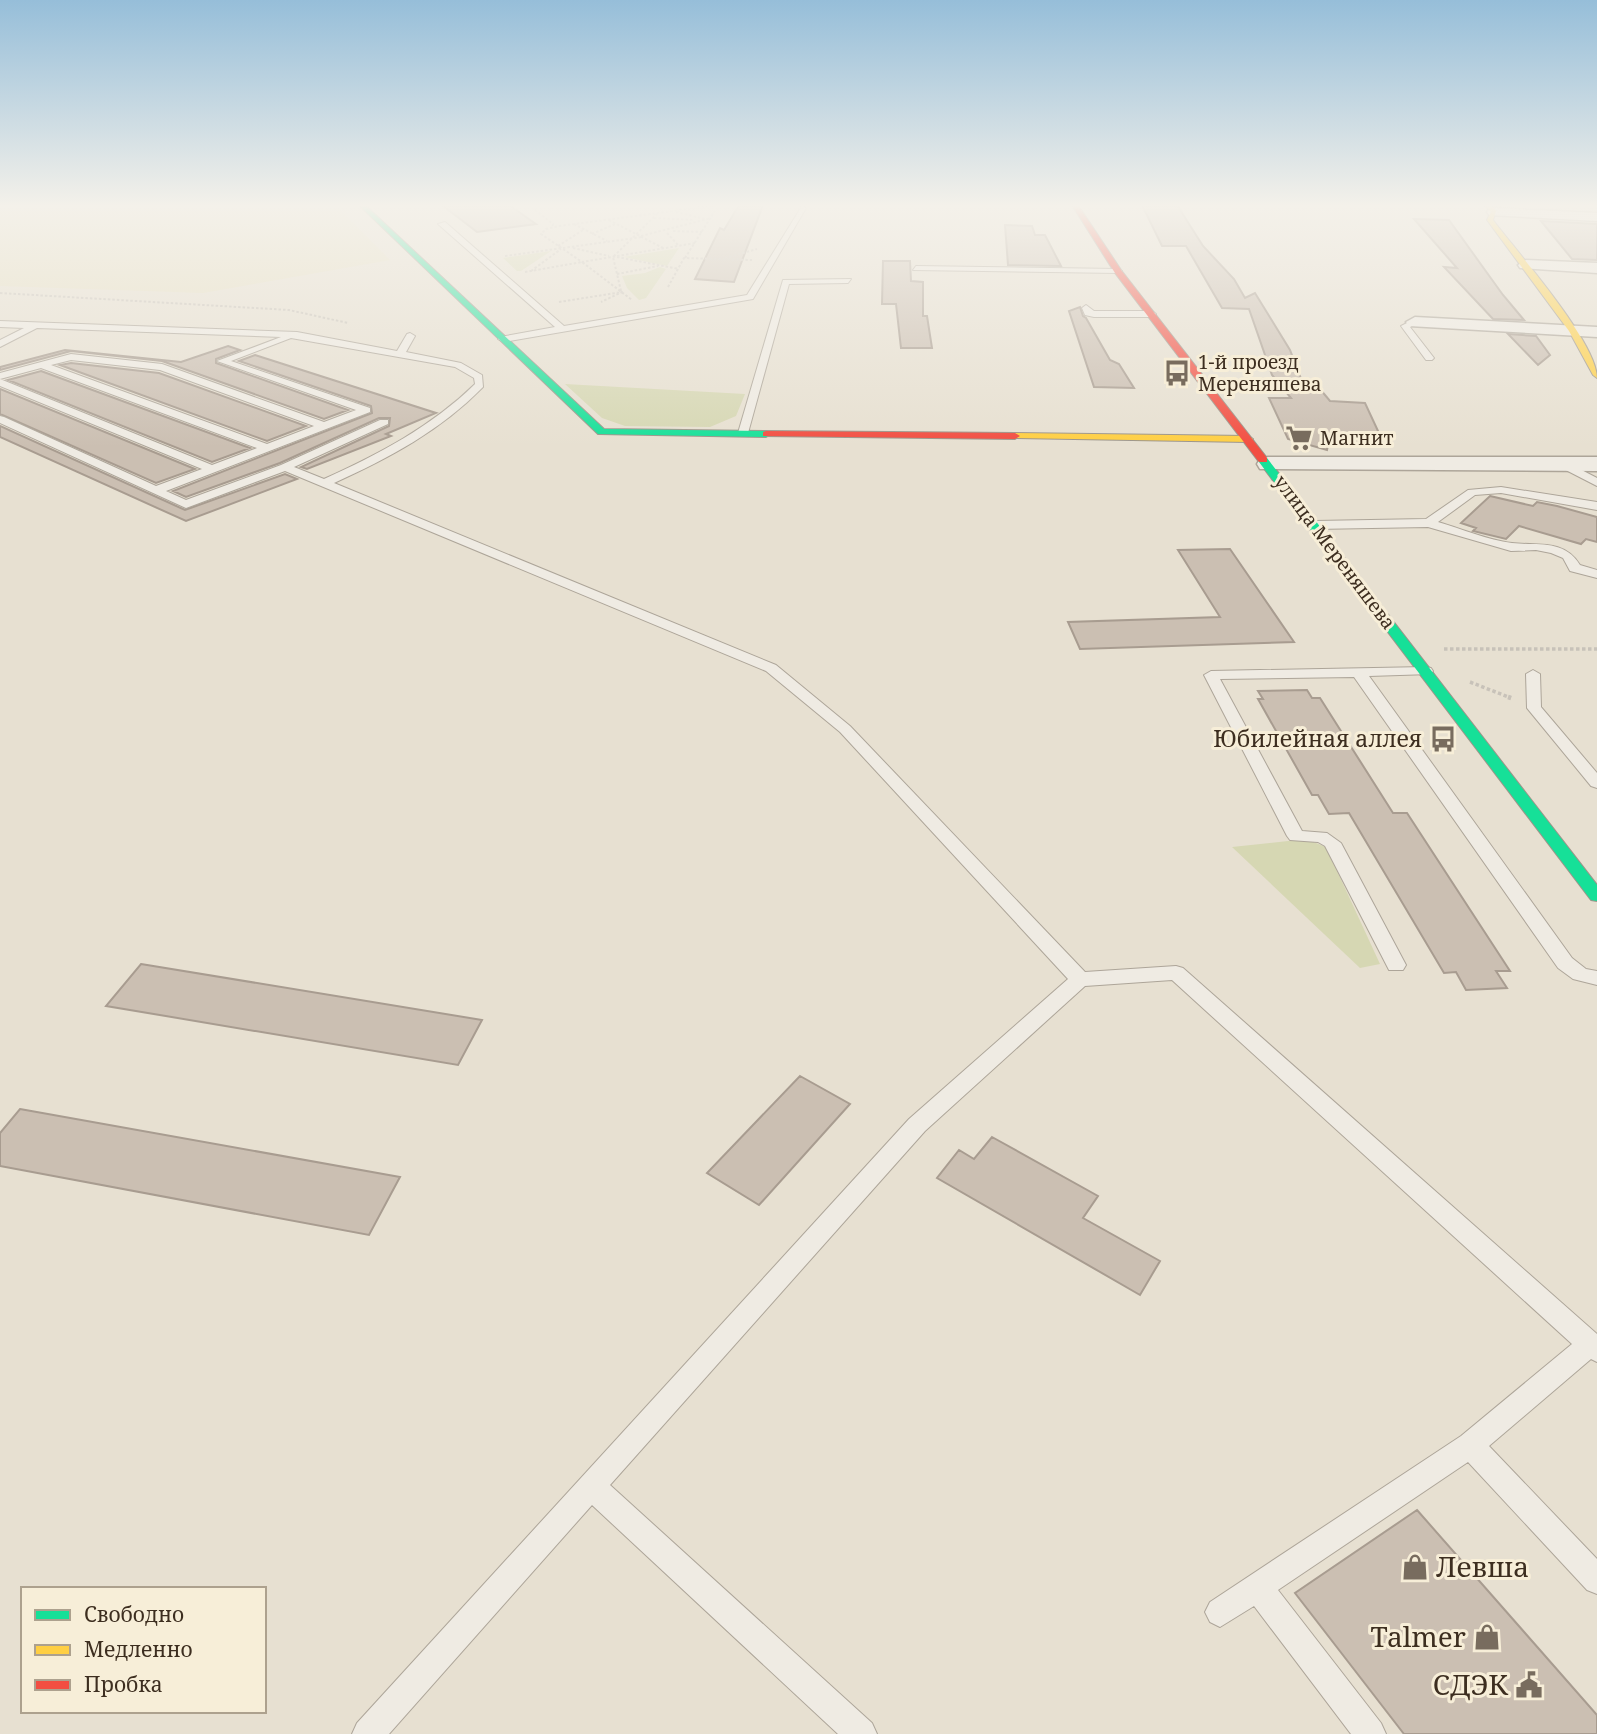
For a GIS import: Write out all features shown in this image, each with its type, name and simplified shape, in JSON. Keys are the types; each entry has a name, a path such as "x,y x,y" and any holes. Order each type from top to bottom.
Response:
{"street":[{"path":"447,286 601,432 1248,439"},
{"name":"улица Мереняшева","path":"1130,286 1597,896"},
{"path":"1541,286 1573,331 1597,375"},
{"path":"1415,322 1597,332"},
{"path":"1268,464 1597,464"}],"lane":[{"path":"513,286 562,329"},
{"path":"503,339 748,298 758,286"},
{"path":"743,433 785,286"},
{"path":"1086,308 1088,313 1094,314 1152,314"},
{"path":"1415,322 1405,326 1429,358"},
{"path":"0,324 297,335 458,365 478,377 480,385 451,413 376,460 324,483"},
{"path":"0,344 37,324"},
{"path":"157,490 366,410 222,361 297,335"},
{"path":"400,354 410,336"},
{"path":"0,376 71,356 162,367 324,426"},
{"path":"41,365 267,448"},
{"path":"0,382 212,469"},
{"path":"0,419 186,504 285,467 384,422"},
{"path":"1564,465 1597,483"},
{"path":"285,467 771,668 845,729 1080,979"},
{"path":"1429,523 1472,492 1501,490 1597,506"},
{"path":"1315,525 1429,523 1511,547 1536,546 1555,550 1568,556 1575,568 1597,574"},
{"path":"1396,965 1332,843 1321,837 1296,836 1211,675 1426,671"},
{"path":"1359,673 1565,963 1580,974 1597,978"},
{"path":"1533,674 1534,708 1597,783"},
{"path":"368,1734 917,1125 1080,979 1176,972 1594,1347 1471,1445 1220,1612"},
{"path":"1471,1445 1597,1580"},
{"path":"592,1487 861,1734"},
{"path":"1258,1587 1370,1734"}],"path":[{"path":"614,286 638,305"},
{"path":"620,286 622,292"},
{"path":"552,303 622,292"},
{"path":"598,304 622,292"},
{"path":"0,293 289,310 356,325"},
{"path":"1439,649 1597,649"},
{"path":"1464,679 1534,708"}],"shaded area":[{"path":"0,286 243,286 203,293"}],"green space":[{"path":"626,286 654,286 646,298 639,300"},
{"path":"565,384 745,394 736,416 710,427 625,426 602,418"},
{"path":"1306,839 1326,847 1380,964 1360,968 1232,847"}],"building":[{"path":"882,286 923,286 923,316 927,316 932,348 901,348 896,304 882,304"},
{"path":"1209,286 1238,286 1245,298 1255,293 1290,350 1305,389 1320,389 1330,401 1365,403 1385,446 1328,445 1327,450 1288,439 1269,398 1291,398 1272,375 1249,309 1222,308"},
{"path":"1462,286 1496,286 1524,320 1493,319"},
{"path":"1080,307 1110,360 1119,364 1134,388 1094,387 1069,311"},
{"path":"1508,334 1536,336 1550,355 1538,365"},
{"path":"228,346 240,350 216,359 216,363 348,410 324,419 162,361 71,351 0,370 0,367 65,350 181,362"},
{"path":"255,355 436,413 386,434 391,436 307,469 301,467 389,426 390,418 379,418 280,463 186,497 173,491 372,413 371,406 239,361"},
{"path":"71,363 159,373 306,426 267,441 60,365"},
{"path":"41,371 250,448 212,462 8,380"},
{"path":"0,389 195,469 156,483 0,414"},
{"path":"0,426 185,510 285,474 297,479 186,521 0,437"},
{"path":"1490,496 1533,506 1537,502 1597,517 1597,542 1586,539 1581,544 1519,526 1506,539 1473,531 1476,528 1461,523"},
{"path":"1230,549 1294,642 1080,649 1068,622 1220,617 1178,550"},
{"path":"1307,690 1312,698 1320,698 1393,813 1407,813 1510,971 1496,971 1507,988 1466,990 1456,972 1444,973 1349,813 1329,814 1318,795 1312,795 1258,699 1263,699 1258,691"},
{"path":"141,964 482,1020 458,1065 106,1006"},
{"path":"800,1076 850,1104 759,1205 707,1173"},
{"path":"20,1109 400,1177 369,1235 0,1166 0,1133"},
{"path":"992,1137 1098,1196 1083,1218 1160,1261 1140,1295 937,1178 959,1150 974,1159"},
{"path":"1417,1510 1597,1715 1597,1734 1404,1734 1295,1593"}],"traffic: fast":[{"path":"447,286 601,432 766,434"},
{"path":"1263,460 1597,896"}],"traffic: slow":[{"path":"1539,286 1573,331 1597,375"},
{"path":"1015,436 1248,439"}],"traffic: jam":[{"path":"1129,286 1263,460"},
{"path":"766,434 1015,436"}],"place":[{"name":"1-й проезд Мереняшева","path":"1177,373"},
{"name":"Магнит","path":"1299,438"},
{"name":"Юбилейная аллея","path":"1443,739"},
{"name":"Левша","path":"1415,1567"},
{"name":"Talmer","path":"1487,1637"},
{"name":"СДЭК","path":"1529,1685"}]}
